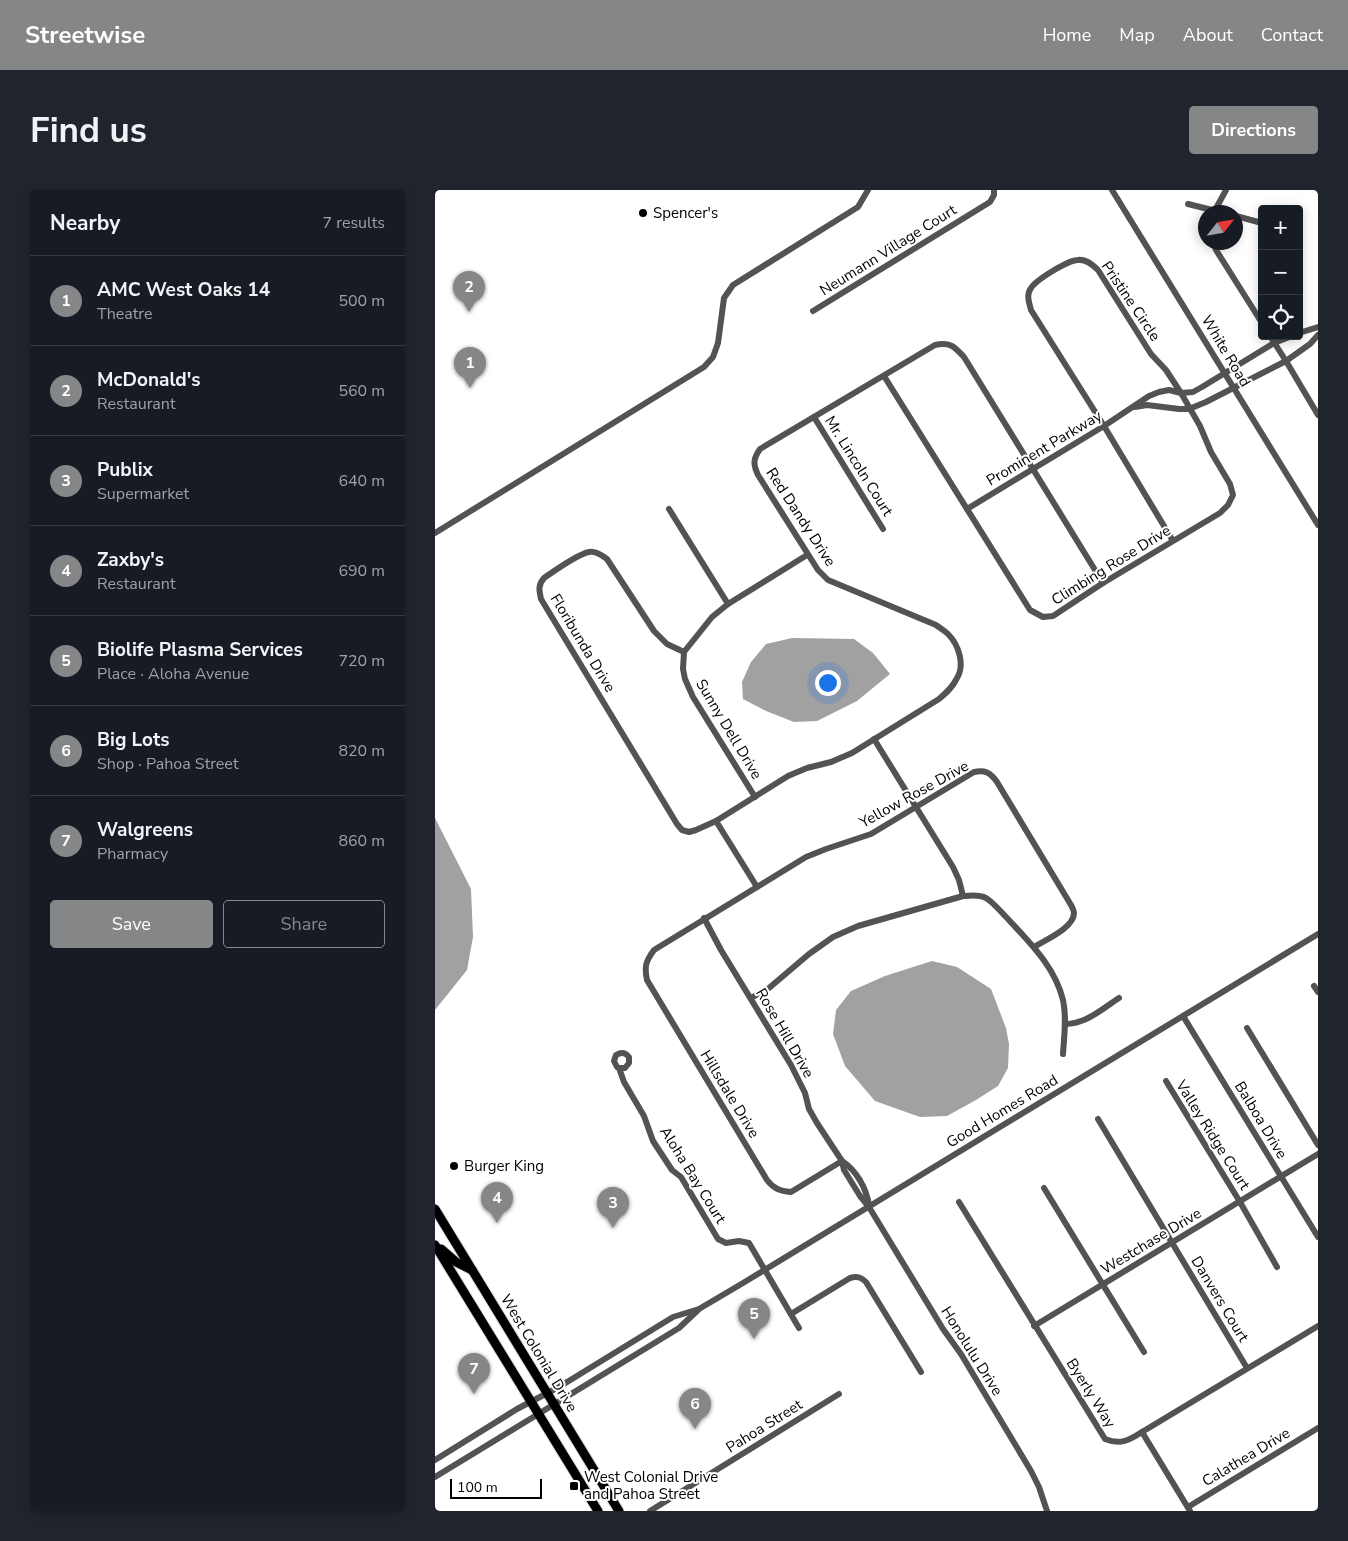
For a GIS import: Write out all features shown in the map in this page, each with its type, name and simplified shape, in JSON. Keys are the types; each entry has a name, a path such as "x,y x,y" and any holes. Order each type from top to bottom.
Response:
{"highway":[{"name":"West Colonial Drive","path":"435,1209 619,1511"},
{"path":"435,1244 456,1262 472,1270"},
{"path":"435,1244 598,1511"}],"street":[{"path":"435,533 704,367 713,357 719,343 724,298 733,285 859,207 868,190"},
{"name":"Neumann Village Court","path":"813,311 990,202 994,195 994,190"},
{"name":"White Road","path":"1112,190 1318,525"},
{"path":"1219,205 1226,190"},
{"path":"1188,204 1198,207"},
{"path":"1243,218 1258,222"},
{"path":"1216,250 1258,318"},
{"name":"Pristine Circle","path":"1104,426 1031,310 1027,299 1030,288 1036,282 1070,261 1090,262 1098,270 1151,354 1166,370 1181,393"},
{"path":"1303,332 1318,326"},
{"path":"1134,407 1147,405 1189,409 1286,361 1310,344 1318,335"},
{"path":"1272,340 1318,415"},
{"name":"Prominent Parkway","path":"967,509 1104,426 1149,396 1169,390 1181,393 1193,392 1282,340"},
{"name":"Red Dandy Drive","path":"716,821 788,776 852,753 939,699 958,677 962,665 958,650 949,635 936,625 828,580 817,570 758,475 754,466 754,457 760,449 935,345 946,343 956,348 964,357 1103,583"},
{"name":"Climbing Rose Drive","path":"884,376 1030,610 1043,617 1053,616 1103,583 1220,513 1228,505 1233,495 1230,484 1211,452 1181,393"},
{"name":"Mr. Lincoln Court","path":"814,417 883,529"},
{"path":"1104,426 1173,541"},
{"path":"669,509 728,604"},
{"name":"Floribunda Drive","path":"685,652 667,644 654,631 607,559 598,553 590,552 583,554 543,578 539,583 541,598 677,824 682,830 689,832 716,821"},
{"path":"685,652 712,617 728,604 807,555"},
{"name":"Sunny Dell Drive","path":"685,652 683,669 693,697 755,797"},
{"path":"874,739 953,867 963,896"},
{"name":"Yellow Rose Drive","path":"659,945 807,857 871,834 974,772 983,770 991,774 1071,904 1074,913 1066,928 1034,947"},
{"path":"716,821 757,887"},
{"path":"751,998 769,988 809,954 833,937 858,926 963,896 976,895 986,898 994,905 1046,962 1057,983 1063,1002 1065,1024 1063,1054"},
{"name":"Rose Hill Drive","path":"704,918 721,950 791,1065 805,1093 809,1109 817,1124 842,1161 851,1167 867,1192 869,1207"},
{"name":"Good Homes Road","path":"435,1476 679,1328 699,1309 1318,934"},
{"name":"Hillsdale Drive","path":"659,945 647,959 645,968 647,980 773,1188 791,1192 842,1161"},
{"path":"1065,1024 1083,1021 1119,998"},
{"name":"Balboa Drive","path":"1183,1016 1318,1237"},
{"path":"1247,1028 1318,1145"},
{"name":"Aloha Bay Court","path":"619,1068 623,1082 644,1116 653,1141 672,1170 681,1177 718,1239 726,1243 739,1241 749,1243 764,1270"},
{"name":"Valley Ridge Court","path":"1166,1081 1240,1202 1277,1267"},
{"name":"Danvers Court","path":"1098,1118 1247,1368"},
{"name":"Westchase Drive","path":"1034,1326 1318,1154"},
{"path":"1044,1188 1144,1352"},
{"name":"Byerly Way","path":"959,1202 1105,1439 1116,1443 1129,1439 1318,1326"},
{"name":"Honolulu Drive","path":"869,1207 943,1330 961,1354 1031,1471 1047,1511"},
{"path":"764,1270 799,1328"},
{"path":"791,1314 851,1278 856,1276 862,1278 921,1372"},
{"name":"Good Homes Road","path":"435,1460 673,1317 699,1309"},
{"name":"Pahoa Street","path":"650,1511 839,1394"},
{"name":"Calathea Drive","path":"1189,1509 1318,1428"},
{"path":"1141,1432 1189,1509"}],"shaded area":[{"path":"792,638 854,639 873,653 890,674 857,701 817,721 794,722 743,699 742,682 751,662 766,644"},
{"path":"435,818 471,889 473,937 467,970 435,1010"},
{"path":"932,961 957,967 991,989 1006,1028 1009,1044 1008,1068 998,1086 976,1100 947,1116 920,1117 875,1101 845,1066 833,1034 836,1010 851,991 885,976"}],"place":[{"name":"Spencer's","path":"643,213"},
{"name":"McDonald's","path":"469,312"},
{"name":"AMC West Oaks 14","path":"470,388"},
{"name":"Burger King","path":"454,1166"},
{"name":"Zaxby's","path":"497,1223"},
{"name":"Publix","path":"613,1228"},
{"name":"Biolife Plasma Services","path":"754,1339"},
{"name":"Walgreens","path":"474,1394"},
{"name":"Big Lots","path":"695,1429"},
{"name":"West Colonial Drive and Pahoa Street","path":"574,1486"}]}
